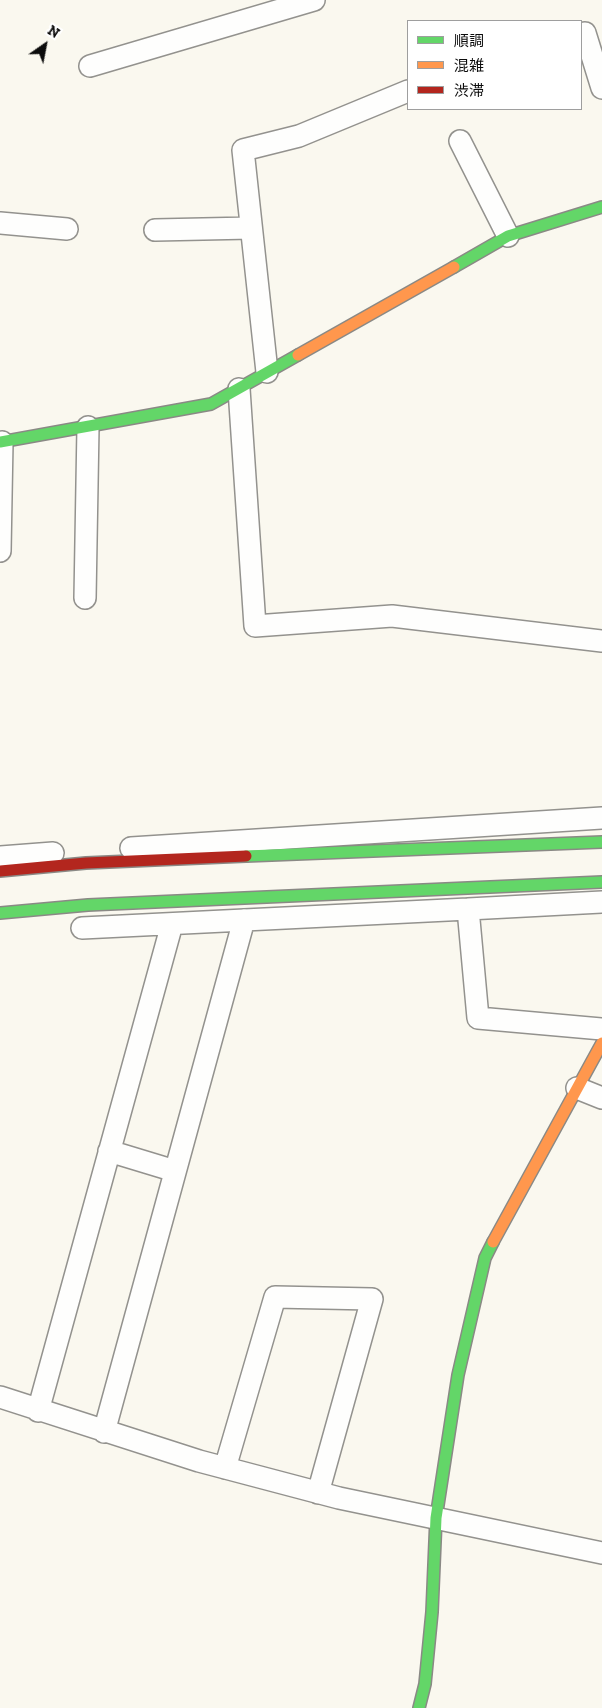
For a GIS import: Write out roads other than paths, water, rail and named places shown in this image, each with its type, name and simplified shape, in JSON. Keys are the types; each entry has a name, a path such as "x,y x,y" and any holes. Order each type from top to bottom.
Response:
{"street":[{"path":"90,66 314,0"},
{"path":"582,34 585,33 602,88"},
{"path":"267,372 243,150 299,136 407,91"},
{"path":"460,141 508,236"},
{"path":"0,551 1,442 212,404 508,236 602,207"},
{"path":"0,223 67,229"},
{"path":"155,230 252,228"},
{"path":"239,388 255,626 392,616 602,641"},
{"path":"85,598 88,427"},
{"path":"0,856 602,818"},
{"path":"0,871 86,863 602,842"},
{"path":"0,913 88,905 602,882"},
{"path":"82,928 602,902"},
{"path":"468,909 478,1018 602,1030"},
{"path":"104,1432 244,920"},
{"path":"38,1411 172,924"},
{"path":"419,1708 425,1684 432,1612 436,1518 458,1375 485,1258 602,1043"},
{"path":"576,1088 602,1098"},
{"path":"109,1151 175,1171"},
{"path":"225,1468 275,1297 372,1298 318,1493"},
{"path":"0,1398 104,1432 318,1493 602,1553"}]}
